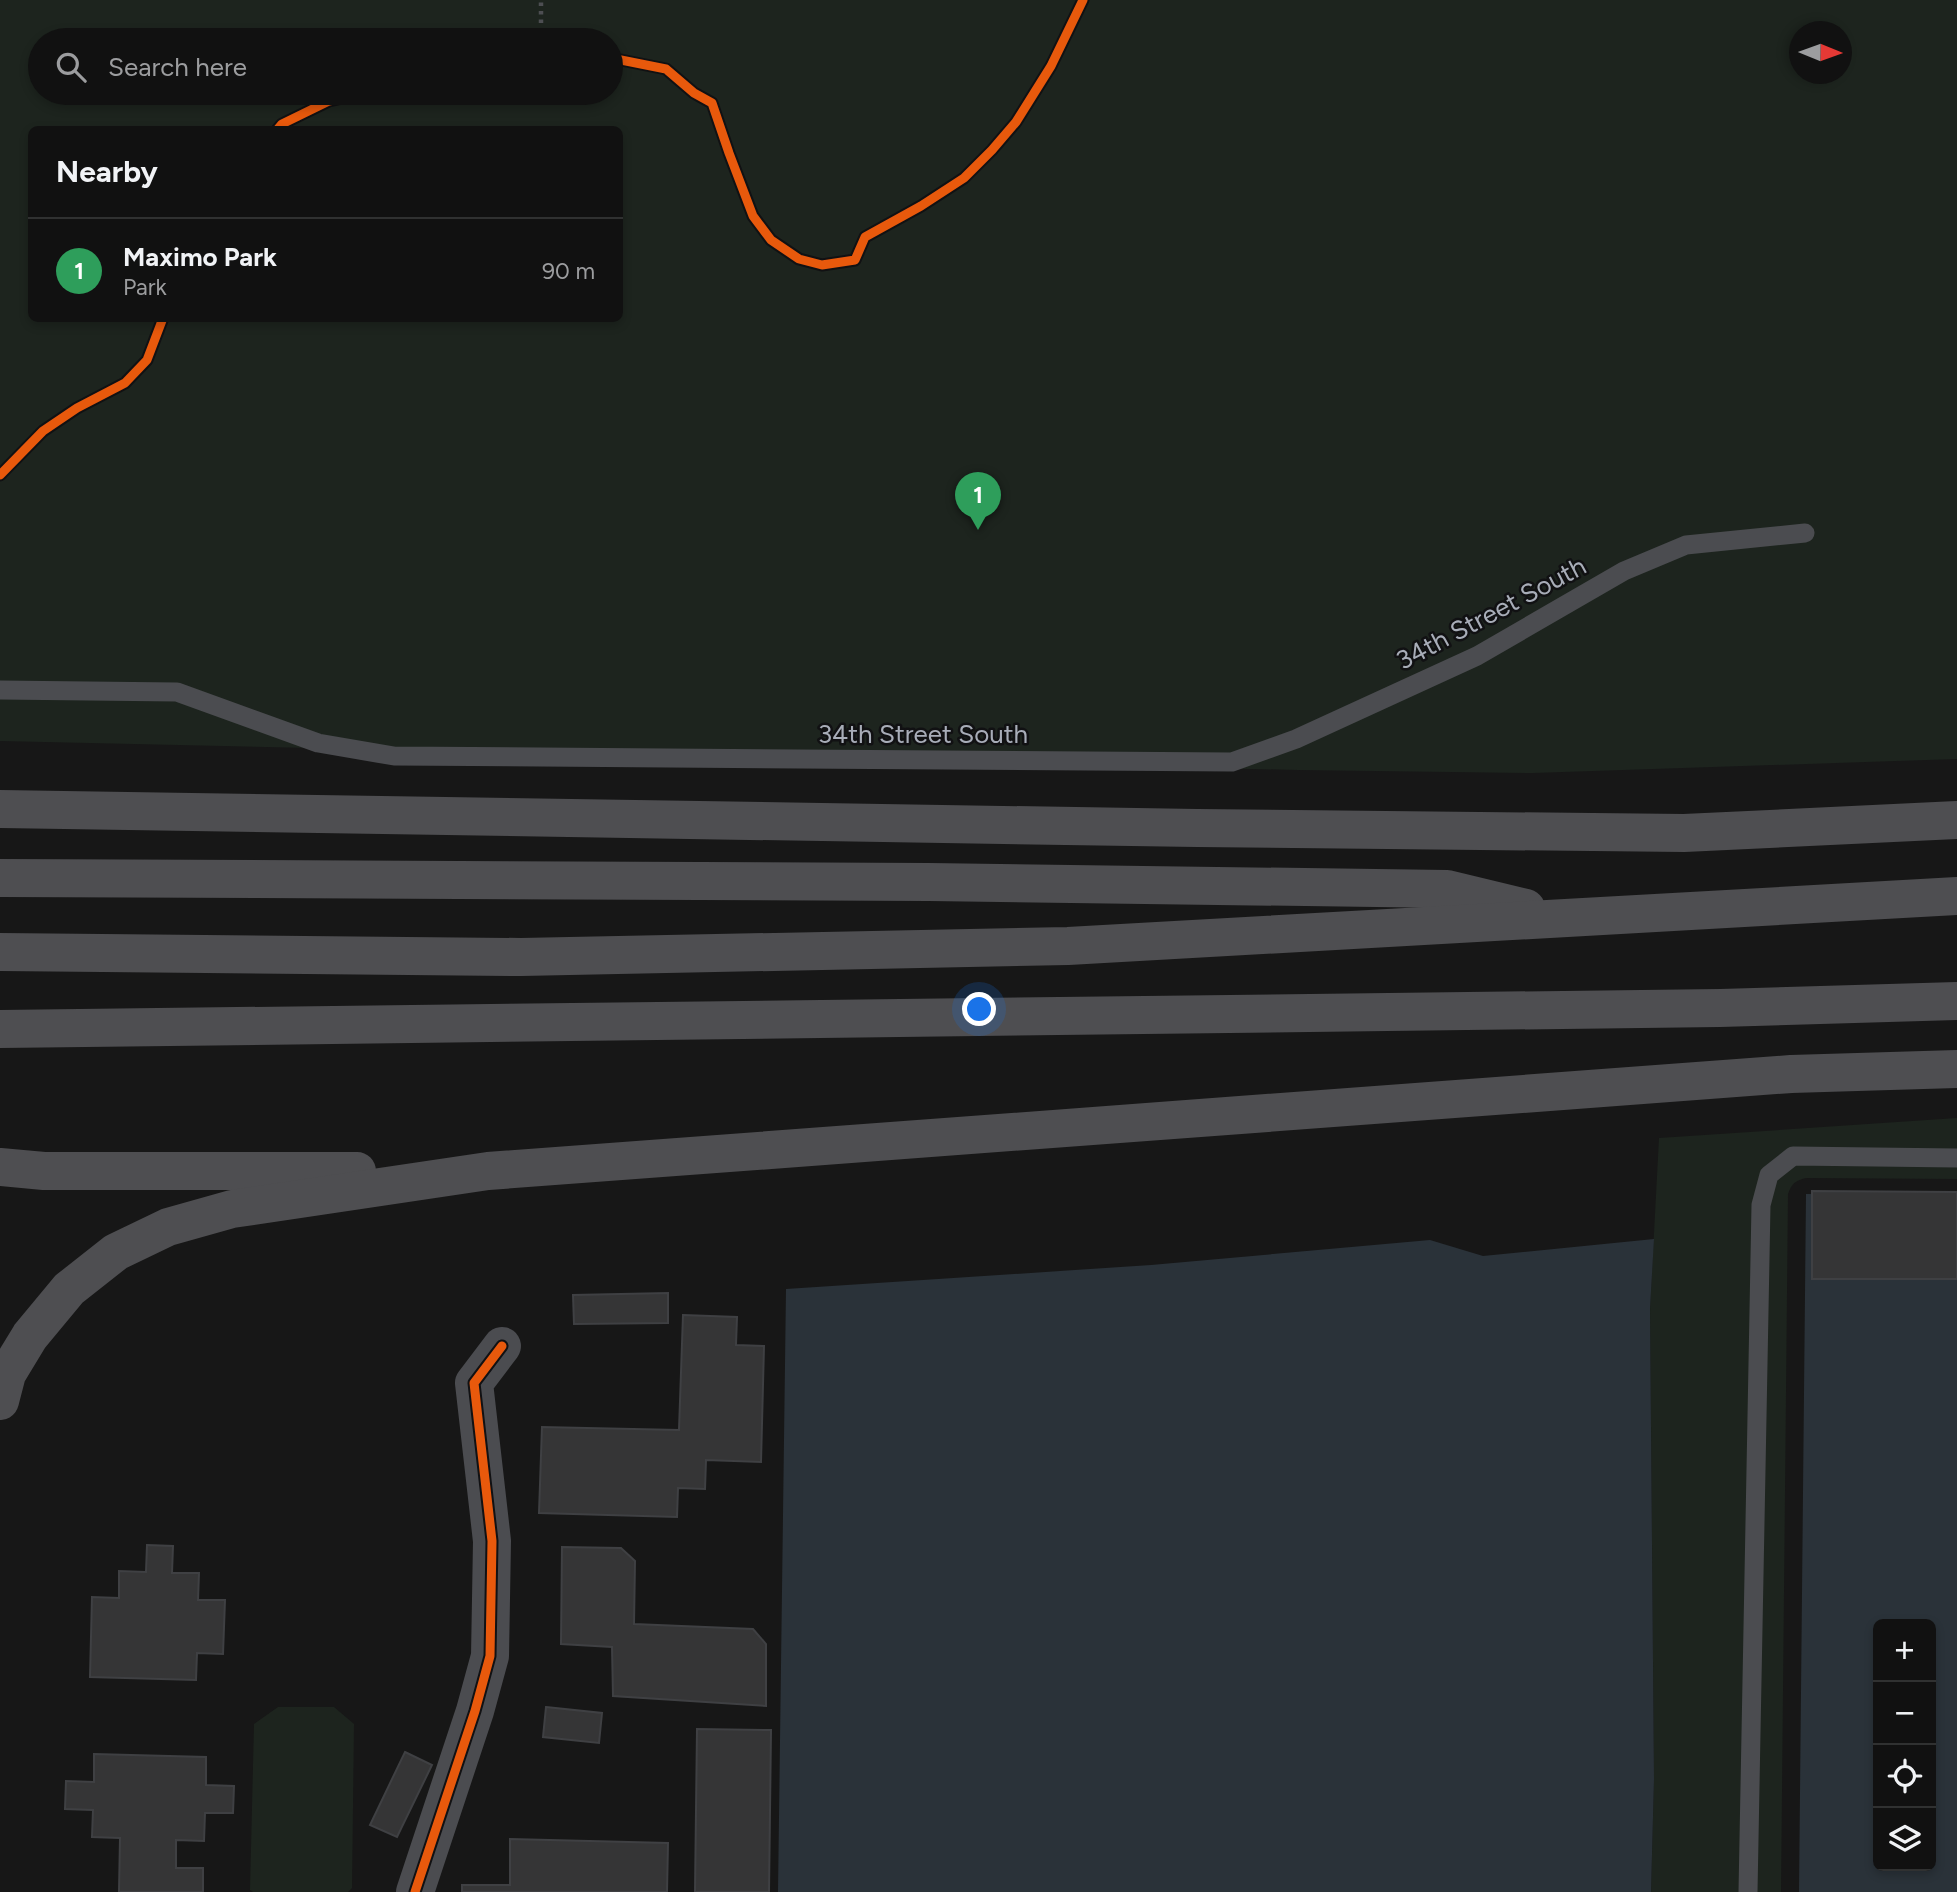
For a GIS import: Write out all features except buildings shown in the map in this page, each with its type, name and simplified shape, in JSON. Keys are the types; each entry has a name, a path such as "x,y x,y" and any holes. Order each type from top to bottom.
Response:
{"highway":[{"path":"0,809 1670,833 1957,820"},
{"path":"0,878 929,882 1447,889 1565,918"},
{"path":"0,952 521,957 1068,946 1957,896"},
{"path":"0,1029 1720,1008 1957,1001"},
{"path":"0,1401 8,1374 30,1336 69,1289 116,1252 168,1227 232,1209 488,1171 1791,1074 1957,1069"},
{"path":"0,1167 44,1171 488,1171"}],"street":[{"path":"415,1892 475,1711 490,1656 492,1541 474,1384 502,1346"}],"lane":[{"name":"34th Street South","path":"0,691 177,692 318,743 394,756 1232,762 1296,739 1477,656 1624,571 1686,545 1805,533"},
{"path":"1748,1892 1761,1205 1769,1175 1793,1156 1957,1158"}],"path":[{"path":"541,0 541,28"}],"shaded area":[{"path":"0,0 1957,0 1957,759 1533,773 0,741"},
{"path":"1957,1118 1957,1179 1806,1178 1794,1183 1789,1190 1781,1892 1651,1892 1654,1779 1650,1309 1659,1138"},
{"path":"1806,1194 1957,1195 1957,1892 1799,1892"},
{"path":"1654,1239 1650,1309 1654,1779 1651,1892 778,1892 786,1289 1151,1265 1430,1240 1483,1256"},
{"path":"278,1707 334,1707 354,1724 352,1888 348,1892 250,1890 254,1724"}],"cycle path":[{"path":"623,60 666,69 694,93 712,103 753,216 771,240 799,259 822,265 855,260 865,237 964,178 992,150 1016,122 1051,66 1083,0"},
{"path":"280,126 321,105"},
{"path":"0,475 43,431 77,408 125,383 147,360 161,322"},
{"path":"415,1892 475,1711 490,1656 492,1541 474,1383 502,1346"}],"place":[{"name":"Maximo Park","path":"978,530"}]}
